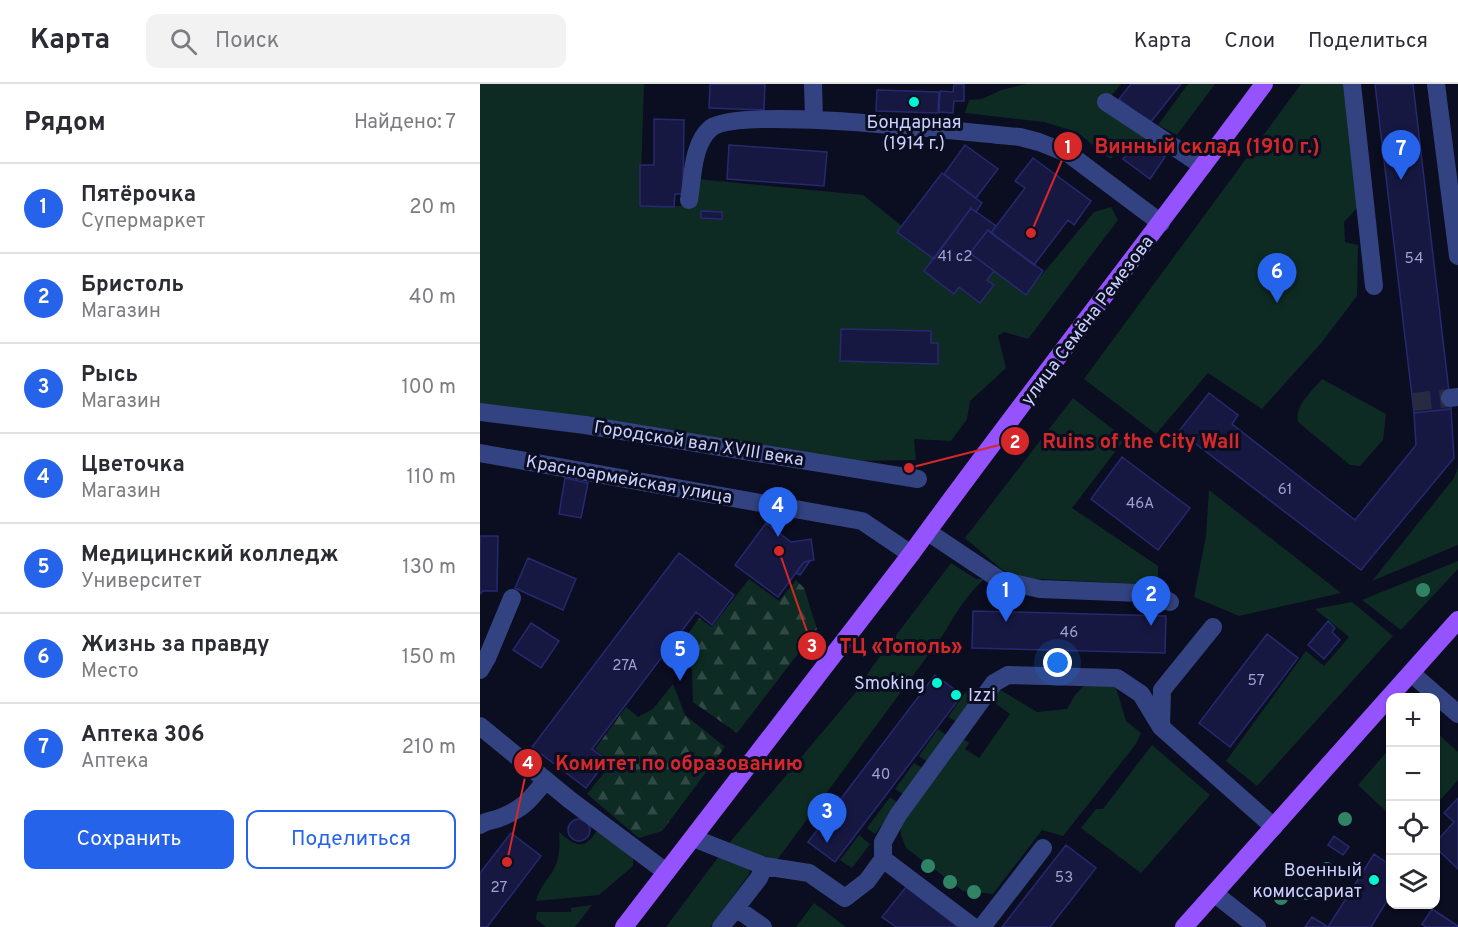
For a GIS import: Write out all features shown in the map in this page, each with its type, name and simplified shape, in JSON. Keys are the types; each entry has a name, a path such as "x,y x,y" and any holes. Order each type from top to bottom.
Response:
{"main road":[{"name":"улица Семёна Ремезова","path":"624,927 928,532 957,490 1264,84"},
{"path":"1184,927 1458,620"}],"street":[{"path":"813,84 814,119"},
{"path":"1352,84 1374,286"},
{"path":"1436,84 1458,256"},
{"path":"1106,102 1203,166"},
{"path":"689,200 697,149 703,136 713,126 735,121 814,119 1020,138 1039,142 1069,154 1161,223"},
{"name":"Городской вал XVIII века","path":"480,412 585,425 918,479"},
{"name":"Красноармейская улица","path":"480,453 862,521 911,554"},
{"path":"928,532 1000,580 1040,589 1141,593 1157,596 1170,602"},
{"path":"480,670 512,598"},
{"path":"1161,727 1162,690 1213,627"},
{"path":"1411,673 1458,714"},
{"path":"693,838 764,867 809,873 845,898 867,881 883,859 883,842 898,815 994,683 1008,675 1117,678 1140,694 1161,727 1274,827"},
{"path":"1140,694 1162,690"},
{"path":"480,726 666,872"},
{"path":"480,825 490,819 499,819 523,807 546,780"},
{"path":"982,927 1042,848"},
{"path":"883,859 973,927"},
{"path":"721,927 759,878 764,867"},
{"path":"1215,894 1257,927"},
{"path":"736,908 763,927"}],"green space":[{"path":"480,84 644,84 640,206 694,206 697,179 863,195 902,226 898,232 934,259 954,293 959,287 980,303 994,285 987,280 994,271 1026,294 1094,212 1111,207 1118,220 1028,339 1004,332 998,336 1006,368 970,401 967,419 951,441 914,439 916,460 850,461 480,403","holes":["702,211 722,212 721,219 702,218","842,329 931,331 931,343 938,343 937,364 840,360"]},
{"path":"1027,84 1121,84 1112,95 1099,97 1104,110 1153,139 1135,143 1110,159 1077,132 1044,122 965,113 969,100 982,99 1001,90"},
{"path":"1188,84 1215,84 1177,135 1158,125"},
{"path":"1301,84 1346,84 1360,205 1344,222 1345,242 1358,245 1357,296 1322,342 1262,409 1208,373 1156,434 1084,379"},
{"path":"1322,379 1386,414 1383,440 1360,466 1350,465 1298,422 1297,416 1301,405"},
{"path":"1073,398 1125,439 1072,508 1158,566 1158,585 1022,578 1001,569 965,538"},
{"path":"1458,467 1458,545 1372,581 1454,478"},
{"path":"1209,490 1341,593 1239,616 1194,597 1206,536"},
{"path":"1458,561 1458,569 1401,630 1362,600"},
{"path":"951,563 976,579 984,579 966,599 943,635 777,860 752,855 731,847 730,842 856,692 872,667"},
{"path":"749,579 779,601 796,580 804,588 817,629 737,733 693,702 692,670 686,657 686,637 699,618 712,627"},
{"path":"1352,602 1393,636 1257,786 1226,761 1306,651 1324,666 1349,637 1315,609"},
{"path":"1106,680 1116,688 1126,721 1141,733 1136,744 1063,836 1042,830 993,894 963,891 906,848 901,835 900,823 961,738 969,743 965,749 979,758 1010,714 992,701 991,697 999,689 1037,712 1067,709 1075,695 1087,682"},
{"path":"673,684 685,715 725,747 662,831 639,838 587,794 612,763 595,749 626,707 638,717 653,709"},
{"path":"967,690 975,696 957,722 948,717"},
{"path":"938,729 946,735 928,762 919,756"},
{"path":"1440,736 1458,752 1458,780 1440,800"},
{"path":"1152,745 1210,795 1141,873 1081,828 1096,809 1103,809"},
{"path":"1386,753 1386,811 1358,785"},
{"path":"914,763 922,768 904,795 895,789"},
{"path":"890,797 898,803 875,834 867,828"},
{"path":"598,829 633,854 633,866 599,895 536,901 557,863 559,832 570,841 584,844"},
{"path":"859,835 870,844 852,868 840,860"},
{"path":"719,856 749,866 750,873 710,927 666,927"},
{"path":"814,903 846,927 796,927"},
{"path":"592,905 575,927 546,927 536,919 537,912 571,912 571,908"}],"building":[{"path":"710,84 765,84 764,110 709,108"},
{"path":"954,84 964,84 964,101 954,101 953,113 939,112 940,91 953,92"},
{"path":"1131,84 1181,84 1150,123 1119,99"},
{"path":"1375,84 1413,84 1451,409 1414,413"},
{"path":"877,90 939,92 938,113 876,111"},
{"path":"654,119 684,120 683,194 675,194 674,207 640,206 640,165 654,165"},
{"path":"1144,142 1165,157 1150,179 1123,159 1132,146 1138,151"},
{"path":"729,145 827,152 824,186 727,179"},
{"path":"965,145 998,169 976,198 944,174"},
{"path":"1033,158 1091,201 1074,225 1068,220 1034,265 991,233 1025,188 1015,181"},
{"path":"942,173 982,203 976,212 971,208 934,259 897,232"},
{"path":"971,208 996,226 991,233 988,230 970,253 994,271 987,280 994,285 980,303 959,287 954,294 924,271"},
{"path":"701,211 722,212 722,219 701,218"},
{"path":"988,230 1043,271 1026,295 970,253"},
{"path":"841,329 931,331 931,343 938,343 938,364 840,361"},
{"path":"1209,393 1238,415 1232,424 1355,520 1416,445 1414,413 1451,409 1454,458 1361,570 1179,431"},
{"path":"1122,457 1190,508 1158,550 1091,499"},
{"path":"565,478 588,483 581,518 559,514"},
{"path":"766,523 791,542 811,539 814,560 804,562 778,597 735,565"},
{"path":"480,536 498,536 497,591 483,591 480,594"},
{"path":"679,553 734,595 712,625 696,612 592,749 607,760 586,788 532,747"},
{"path":"528,558 576,579 563,610 515,588"},
{"path":"810,561 800,575 796,573 804,562"},
{"path":"973,611 1166,616 1165,653 972,648"},
{"path":"1328,621 1335,628 1332,632 1340,640 1324,659 1308,645"},
{"path":"531,623 559,641 541,668 513,650"},
{"path":"1267,634 1298,658 1230,747 1199,723"},
{"path":"935,675 962,695 835,862 808,842"},
{"path":"1458,798 1458,869 1440,852 1440,838 1454,822 1444,813"},
{"path":"579,819 587,822 590,830 587,838 579,841 571,838 568,830 571,822"},
{"path":"511,833 541,856 487,927 480,927 480,873"},
{"path":"1334,836 1349,847 1343,855 1328,845"},
{"path":"1066,845 1096,868 1050,927 1002,927"},
{"name":"Военный комиссариат","path":"1374,854 1386,862 1386,903 1371,927 1328,927"},
{"path":"906,887 958,927 896,927 882,917"},
{"path":"1432,909 1458,927 1426,927 1422,924"},
{"name":"Военный комиссариат","path":"1312,917 1328,927 1305,927"}],"tunnel":[{"path":"1413,402 1450,398"}],"place":[{"name":"Бондарная (1914 г.)","path":"914,102"},
{"name":"Аптека 306","path":"1401,180"},
{"name":"Винный склад (1910 г.)","path":"1031,233"},
{"name":"Жизнь за правду","path":"1277,303"},
{"name":"Ruins of the City Wall","path":"909,468"},
{"name":"Цветочка","path":"778,537"},
{"name":"ТЦ «Тополь»","path":"779,551"},
{"name":"Пятёрочка","path":"1006,622"},
{"name":"Бристоль","path":"1151,626"},
{"name":"Медицинский колледж","path":"680,681"},
{"name":"Smoking","path":"937,683"},
{"name":"Izzi","path":"956,695"},
{"name":"Рысь","path":"827,843"},
{"name":"Комитет по образованию","path":"507,862"},
{"name":"Военный комиссариат","path":"1374,880"}]}
